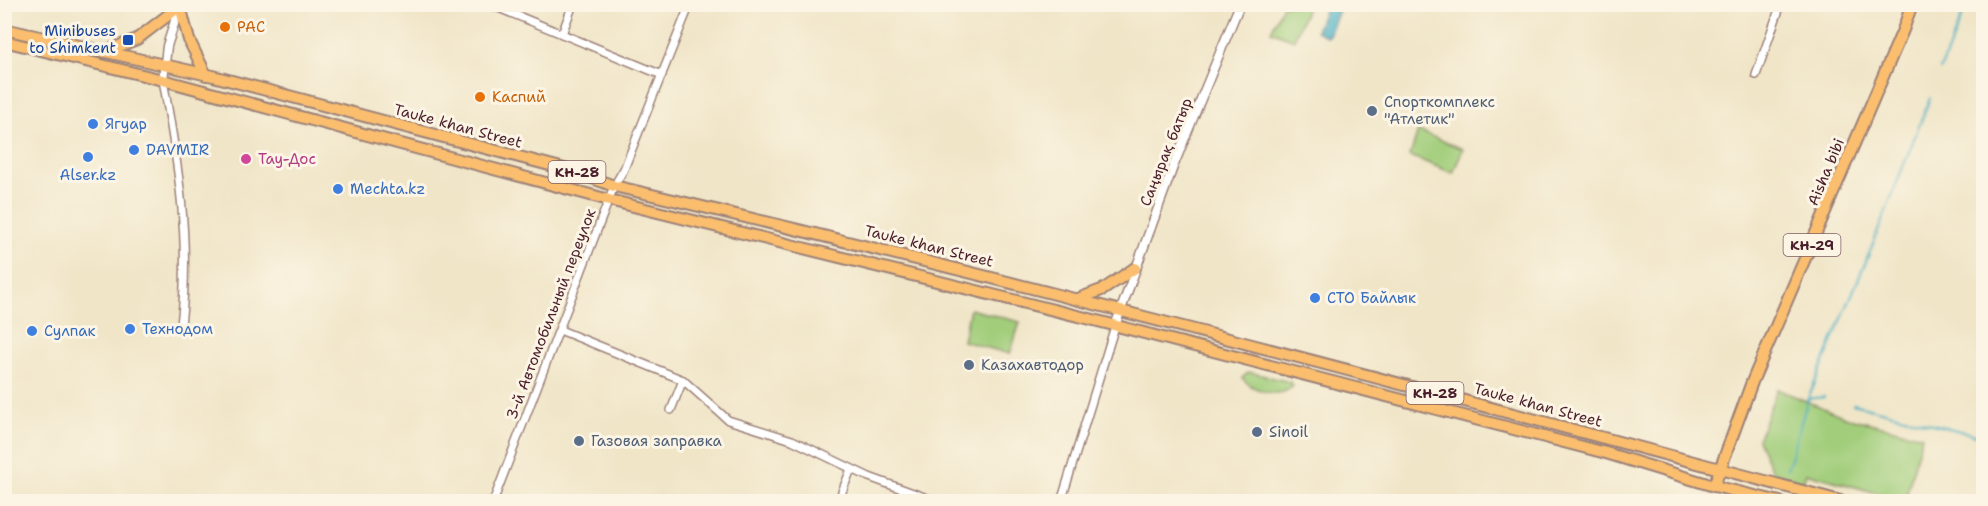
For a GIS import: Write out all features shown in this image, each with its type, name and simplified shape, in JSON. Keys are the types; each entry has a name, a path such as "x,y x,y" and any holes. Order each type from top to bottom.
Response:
{"main road":[{"name":"Aisha bibi","path":"1714,486 1752,382 1900,39 1912,4"},
{"path":"104,52 137,39 180,5 189,40 206,75"},
{"name":"Tauke khan Street","path":"4,29 206,75 576,172 614,186 1078,299 1844,501"},
{"name":"Tauke khan Street","path":"4,41 163,80 609,200 1115,326 1606,453 1714,486 1780,501"},
{"path":"1078,299 1104,289 1135,268"}],"street":[{"path":"489,4 662,75"},
{"path":"562,34 573,4"},
{"name":"3-й Автомобильный переулок","path":"494,501 614,186 690,4"},
{"name":"Саңырақ батыр","path":"1115,326 1135,268 1240,4"},
{"path":"1756,75 1781,4"},
{"path":"180,5 164,65 163,80 180,175 186,279 181,325"},
{"path":"1061,501 1115,326"},
{"path":"560,330 683,380 728,420 792,440 851,469 938,501"},
{"path":"671,410 683,380"},
{"path":"838,501 851,469"}],"green space":[{"path":"1283,5 1308,5 1294,40 1271,31"},
{"path":"1418,131 1463,149 1453,173 1410,156"},
{"path":"970,309 1020,322 1010,354 963,341"},
{"path":"1249,372 1290,382 1292,387 1287,391 1273,393 1259,390 1242,378"},
{"path":"1777,389 1845,417 1922,436 1905,501 1806,473 1803,482 1772,471 1758,440"}],"water":[{"path":"1326,5 1339,11 1328,37 1316,31"}],"waterway":[{"path":"1940,70 1967,4"},
{"path":"1808,399 1869,254 1930,98"},
{"path":"1787,469 1808,399 1824,397"},
{"path":"1853,404 1984,437"}],"place":[{"name":"РАС","path":"225,27"},
{"name":"Minibuses to Shimkent","path":"128,40"},
{"name":"Каспий","path":"480,97"},
{"name":"Спорткомплекс \"Атлетик\"","path":"1372,111"},
{"name":"Ягуар","path":"93,124"},
{"name":"DAVMIR","path":"134,150"},
{"name":"Alser.kz","path":"88,157"},
{"name":"Тау-Дос","path":"246,159"},
{"name":"Mechta.kz","path":"338,189"},
{"name":"СТО Байлык","path":"1315,298"},
{"name":"Технодом","path":"130,329"},
{"name":"Сулпак","path":"32,331"},
{"name":"Казахавтодор","path":"969,365"},
{"name":"Sinoil","path":"1257,432"},
{"name":"Газовая заправка","path":"579,441"}]}
